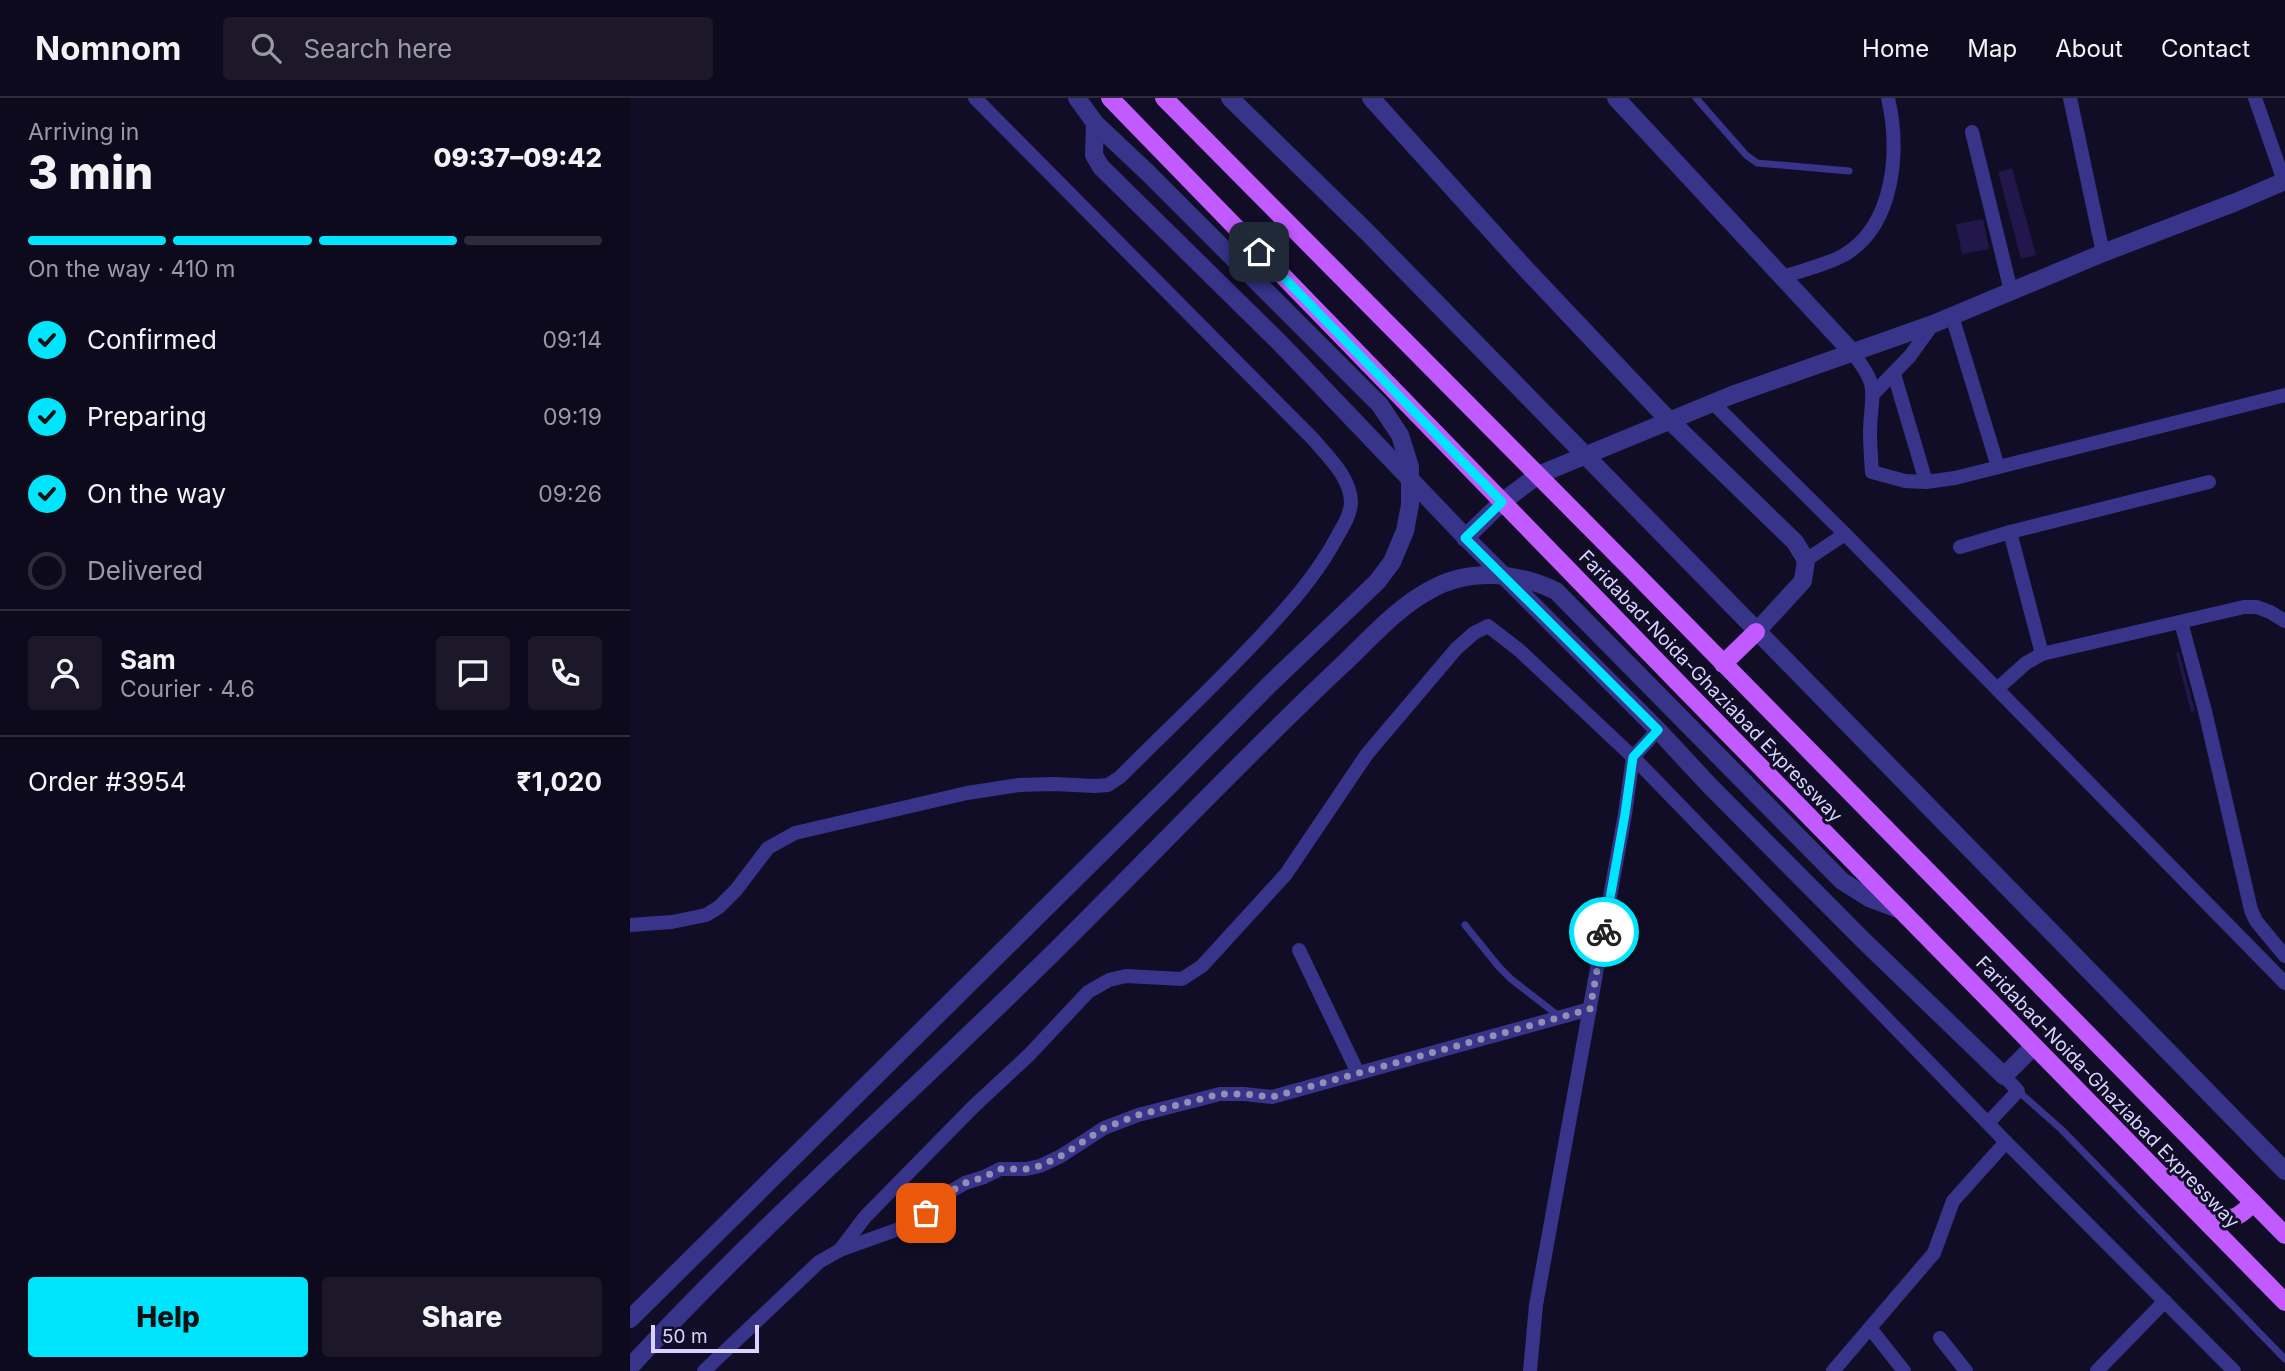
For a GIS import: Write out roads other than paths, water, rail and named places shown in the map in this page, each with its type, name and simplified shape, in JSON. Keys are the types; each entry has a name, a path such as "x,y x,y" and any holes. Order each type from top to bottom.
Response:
{"main road":[{"name":"Faridabad-Noida-Ghaziabad Expressway","path":"1110,98 2285,1302"},
{"name":"Faridabad-Noida-Ghaziabad Expressway","path":"1164,98 2285,1235"},
{"path":"1723,664 1756,632"},
{"path":"2159,1174 2170,1174 2229,1219 2239,1216 2253,1203"}],"street":[{"path":"630,925 680,921 706,915 719,907 736,890 768,848 795,833 856,817 1019,785 1108,785 1236,663 1287,607 1328,554 1349,516 1349,490 1339,469 1314,440 975,98"},
{"path":"630,1319 1269,685 1377,582 1392,562 1405,531 1410,505 1410,467 1400,435 1380,405 1095,123 1077,98"},
{"path":"1230,98 1367,232 2284,1168"},
{"path":"1371,98 1524,267 1671,421 1795,542 1806,560 1803,581 1756,632"},
{"path":"1616,98 1865,369 1874,393 1870,429 1872,472 1905,481 1926,482 1955,478 2285,395"},
{"path":"1783,277 1842,256 1858,246 1876,224 1887,199 1893,163 1888,98"},
{"path":"2070,98 2103,253"},
{"path":"1465,538 1502,502 1538,475 1713,403 1933,324 2285,181 2255,98"},
{"path":"1095,123 1094,155 1101,167 1281,344 1465,538 1512,577 1709,785 2018,1091 1988,1123"},
{"path":"1972,132 2011,291"},
{"path":"1952,316 1998,467"},
{"path":"1874,393 1910,356 1933,324"},
{"path":"1894,374 1926,482"},
{"path":"1713,403 2285,982"},
{"path":"1960,547 2209,482"},
{"path":"2010,532 2042,654"},
{"path":"1806,560 1845,534"},
{"path":"630,1367 691,1301 1071,936 1294,710 1402,610 1430,590 1457,578 1512,577 1535,581 1556,592 1842,881 1869,898 1900,910"},
{"path":"1997,689 2026,663 2042,654 2244,607 2257,607 2285,621"},
{"path":"2181,622 2205,710 2251,910 2256,921 2285,956"},
{"path":"839,1250 874,1207 1029,1055 1088,992 1109,979 1126,976 1182,979 1202,966 1286,874 1367,754 1456,649 1474,633 1488,626 1519,650 1633,757 2006,1142 2234,1371"},
{"path":"1530,1371 1536,1305 1633,757 1658,730"},
{"path":"1299,950 1359,1073"},
{"path":"704,1371 818,1262 839,1250 909,1224 965,1183 1000,1169 1040,1166 1061,1156 1104,1128 1138,1115 1220,1094 1272,1097 1590,1009"},
{"path":"2004,1076 2034,1046"},
{"path":"1833,1371 1934,1253 1953,1201 2006,1142"},
{"path":"2097,1371 2165,1301"},
{"path":"1870,1328 1903,1371"},
{"path":"1940,1338 1966,1371"}],"lane":[{"path":"1696,98 1746,155 1757,163 1849,171"},
{"path":"1465,925 1505,973 1560,1017"},
{"path":"2018,1091 2062,1129 2285,1359"}]}
